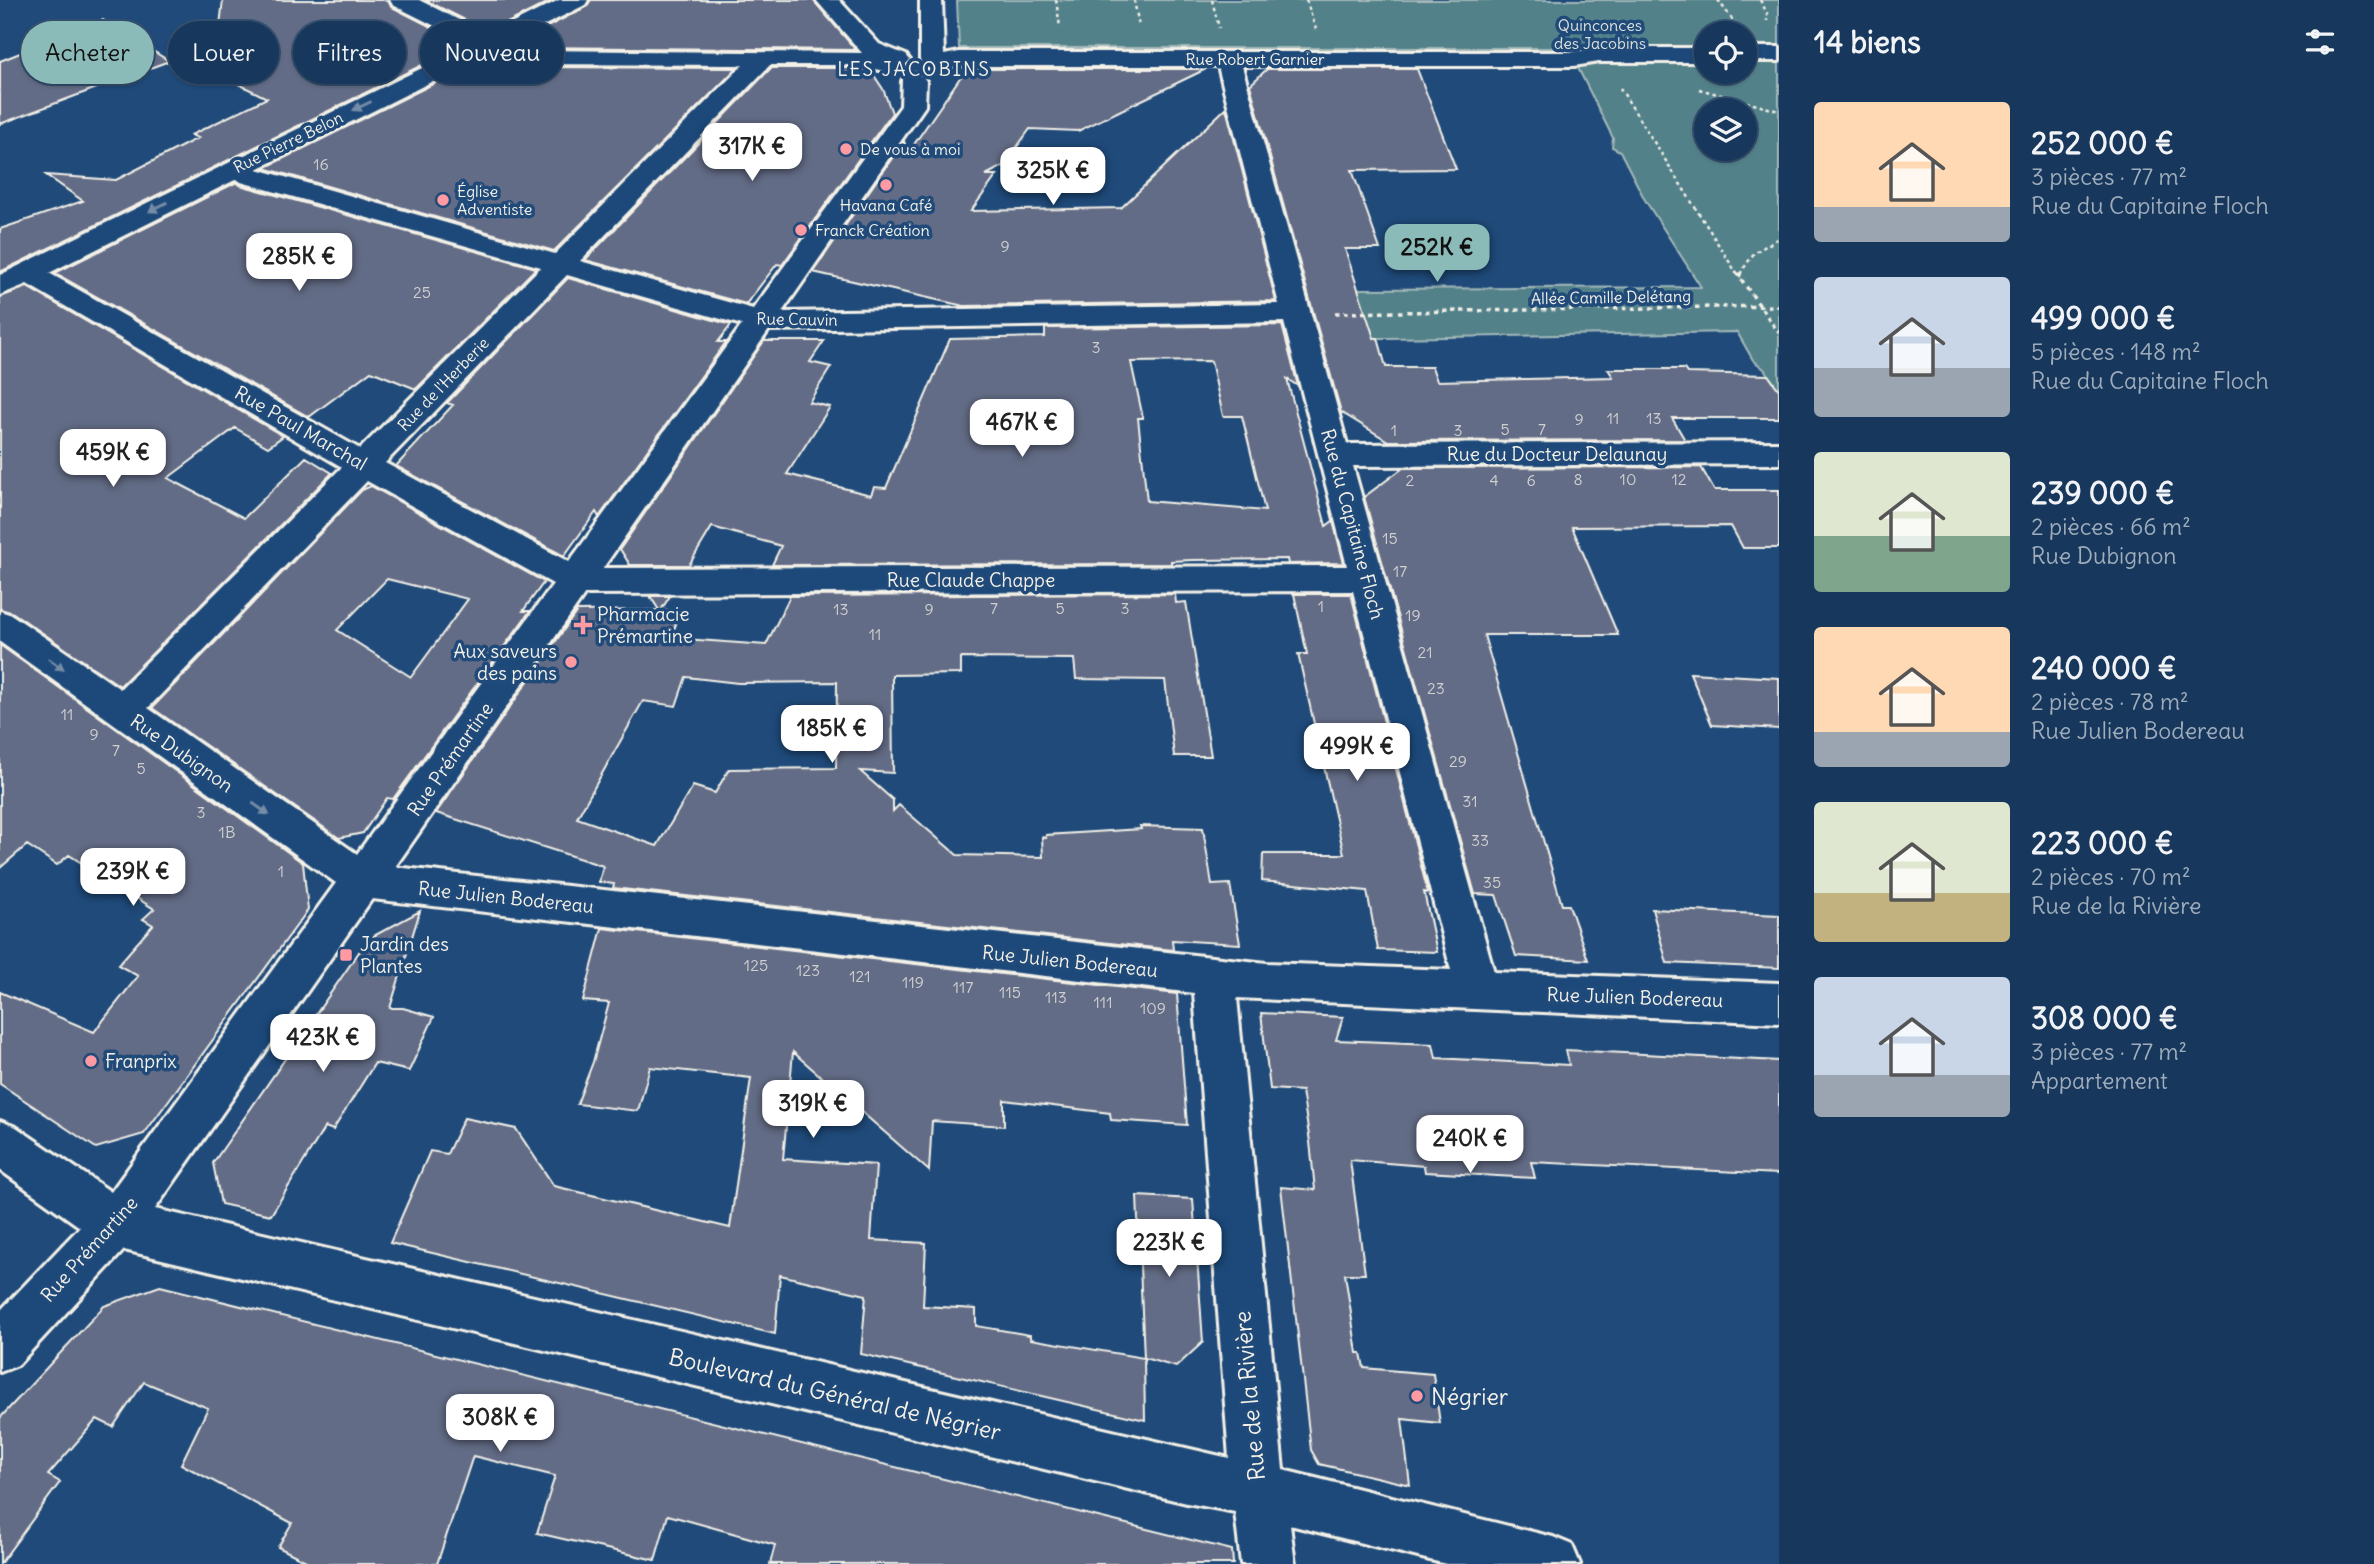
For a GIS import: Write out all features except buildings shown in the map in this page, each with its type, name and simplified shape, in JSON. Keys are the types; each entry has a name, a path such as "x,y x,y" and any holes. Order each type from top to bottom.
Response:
{"street":[{"name":"Rue Robert Garnier","path":"401,0 444,21"},
{"name":"Rue Pierre Belon","path":"535,21 577,0"},
{"path":"827,0 871,49 915,66"},
{"name":"Rue Prémartine","path":"0,1347 116,1224 364,881 913,106 915,66 931,0"},
{"path":"1757,47 1779,54"},
{"name":"Rue Robert Garnier","path":"564,57 850,58 915,66 959,59 1574,59 1599,55 1694,54"},
{"name":"Rue de l'Herberie","path":"122,711 763,58"},
{"name":"Rue du Capitaine Floch","path":"1228,59 1477,989"},
{"name":"Rue Pierre Belon","path":"14,279 420,77"},
{"name":"Rue Cauvin","path":"237,167 250,176 761,321 1296,313"},
{"name":"Rue Paul Marchal","path":"14,279 576,581"},
{"name":"Rue du Docteur Delaunay","path":"1334,455 1779,453"},
{"name":"Rue Claude Chappe","path":"576,581 1367,578"},
{"name":"Rue Dubignon","path":"0,624 364,881"},
{"name":"Rue Julien Bodereau","path":"364,881 1267,982 1779,1003"},
{"name":"Rue de la Rivière","path":"1214,977 1258,1490 1268,1564"},
{"path":"0,1143 116,1224"},
{"name":"Boulevard du Général de Négrier","path":"116,1224 1160,1471 1258,1490 1553,1564"}],"path":[{"path":"1056,0 1060,30"},
{"path":"1134,0 1140,31"},
{"path":"1718,0 1730,21"},
{"path":"1753,0 1765,6"},
{"path":"1619,87 1739,277 1778,332"},
{"path":"1739,277 1745,261 1763,245 1779,238"},
{"name":"Allée Camille Delétang","path":"1296,313 1779,306"}],"green space":[{"name":"Quinconces des Jacobins","path":"957,0 1779,0 1779,390 1764,369 1753,360 1737,332 1330,339 1358,289 1701,287 1645,200 1620,151 1612,147 1613,138 1568,48 959,48"}],"place":[{"name":"De vous à moi","path":"846,149"},
{"name":"Havana Café","path":"886,185"},
{"name":"Église Adventiste","path":"443,200"},
{"name":"Franck Création","path":"801,230"},
{"name":"Pharmacie Prémartine","path":"583,625"},
{"name":"Aux saveurs des pains","path":"571,662"},
{"name":"Jardin des Plantes","path":"346,955"},
{"name":"Franprix","path":"91,1061"},
{"name":"Négrier","path":"1417,1396"}],"district":[{"name":"LES JACOBINS","path":"914,69"}]}
